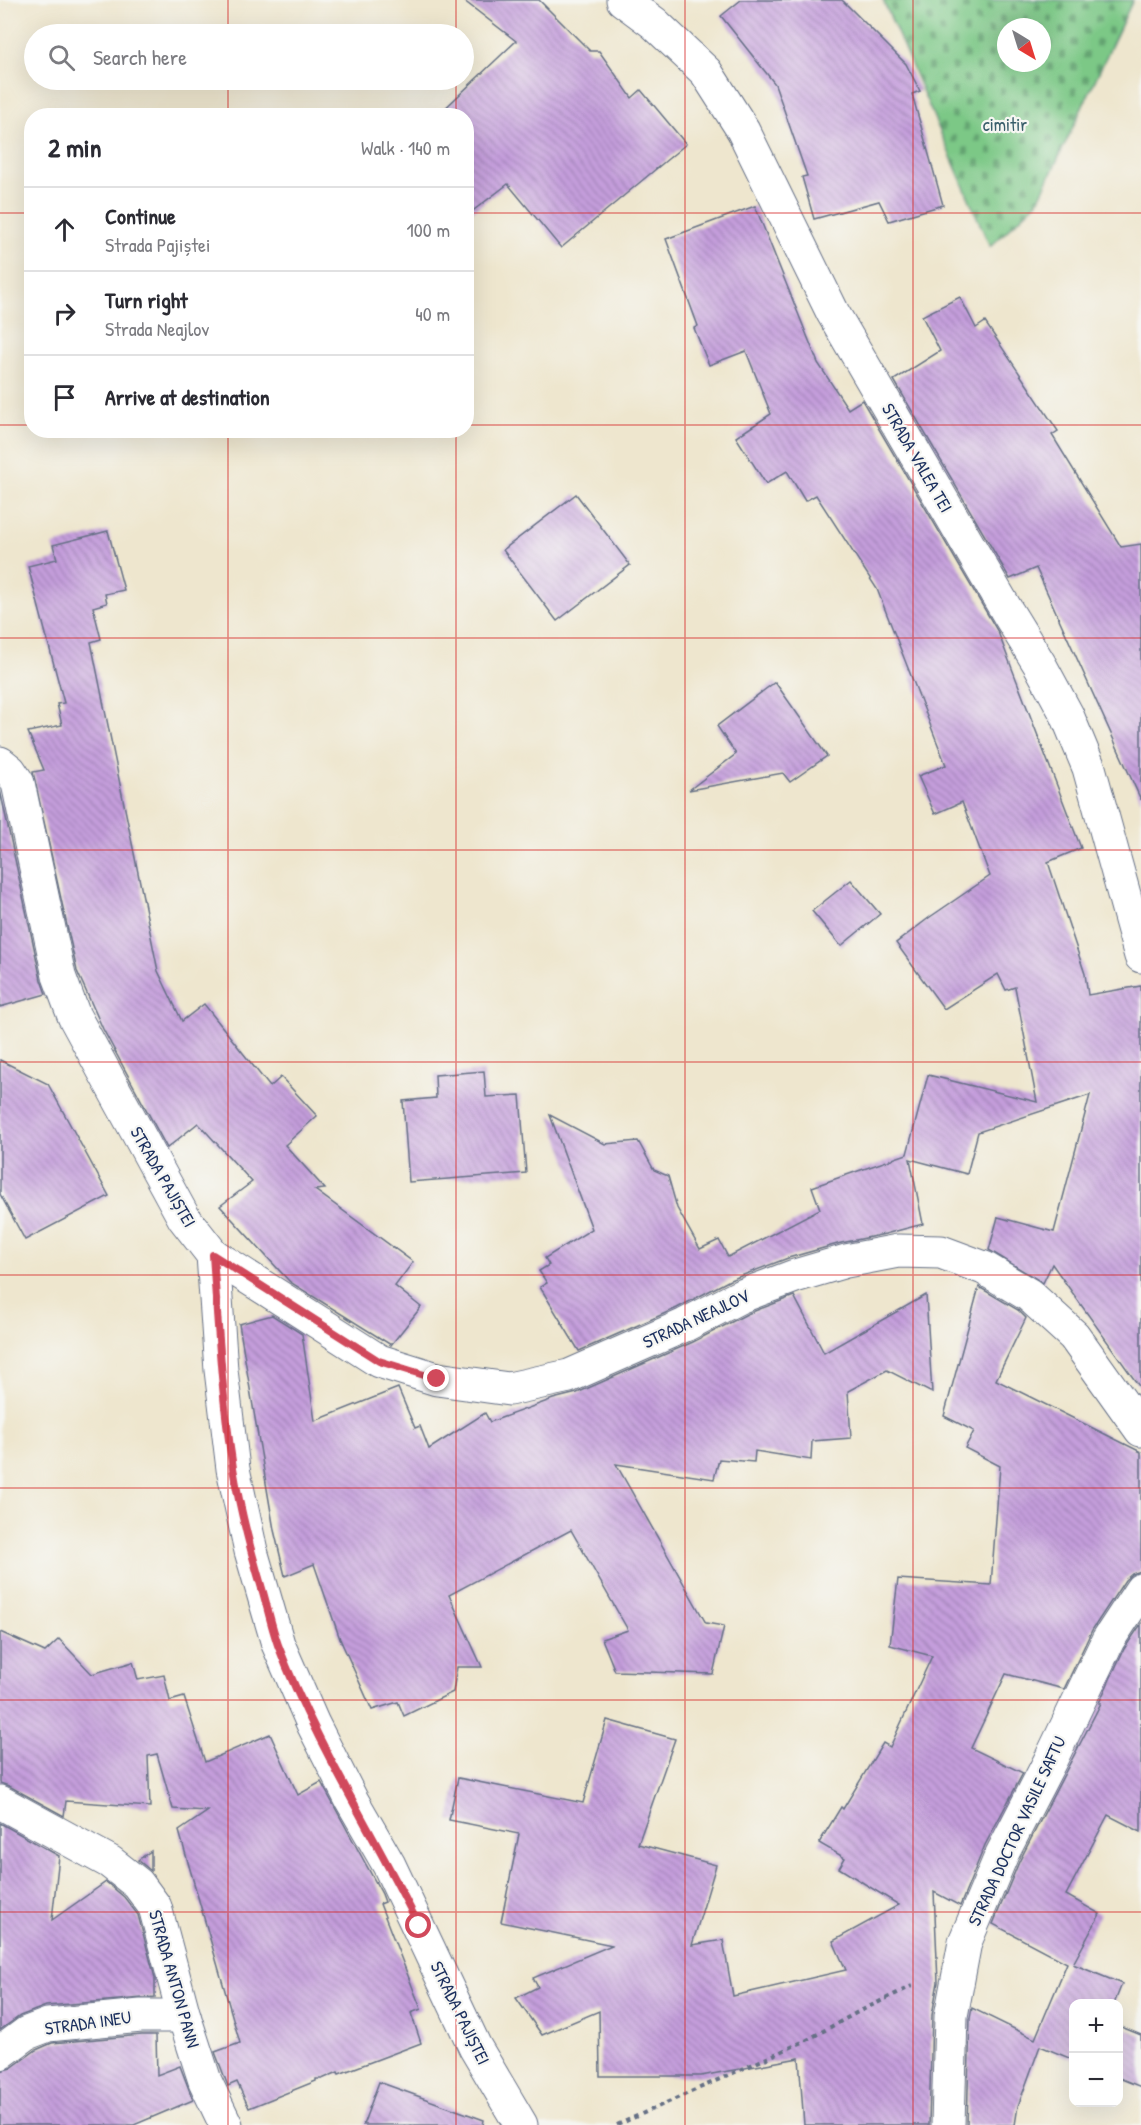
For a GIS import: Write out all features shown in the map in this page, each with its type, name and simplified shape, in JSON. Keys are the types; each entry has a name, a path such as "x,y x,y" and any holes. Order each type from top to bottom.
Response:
{"street":[{"name":"STRADA VALEA TEI","path":"623,0 654,23 706,72 743,130 833,313 1040,665 1067,716 1089,768 1141,956"},
{"name":"STRADA PAJIȘTEI","path":"0,763 10,771 18,783 64,994 184,1218 213,1255 221,1370 233,1469 251,1551 278,1644 313,1724 351,1799 389,1865 475,2047 521,2125"},
{"name":"STRADA NEAJLOV","path":"213,1255 379,1361 437,1379 509,1389 569,1376 656,1339 739,1298 795,1276 846,1261 898,1251 941,1252 984,1268 1029,1295 1074,1336 1141,1430"},
{"name":"STRADA DOCTOR VASILE SAFTU","path":"948,2125 951,2016 964,1942 1002,1854 1108,1640 1141,1590"},
{"name":"STRADA ANTON PANN","path":"0,1802 110,1862 138,1884 155,1907 184,2016 205,2081 226,2125"},
{"name":"STRADA INEU","path":"0,2053 27,2033 48,2025 141,2016 184,2016"}],"path":[{"path":"617,2125 807,2040 910,1987 960,1970"}],"green space":[{"name":"cimitir","path":"883,0 1133,0 1038,201 990,247"}],"building":[{"path":"463,0 539,0 590,51 599,51 632,98 641,90 686,144 561,248 508,184 474,210 474,108 445,108 464,90 474,90 474,81 516,41"},
{"path":"741,0 842,0 906,64 920,91 912,94 943,205 889,221 879,201 814,219 802,177 807,176 775,84 721,16"},
{"path":"755,206 818,363 848,409 862,400 998,632 1081,848 1048,862 1085,974 1088,995 1141,986 1141,1389 1052,1264 1043,1283 989,1250 998,1217 1054,1232 1090,1095 978,1132 967,1174 910,1159 923,1224 788,1258 730,1280 677,1308 579,1351 540,1287 547,1283 539,1271 549,1265 545,1258 592,1229 550,1115 605,1144 638,1141 654,1170 668,1176 677,1208 700,1249 719,1240 728,1257 820,1209 812,1187 907,1154 928,1075 1037,1102 1015,987 1006,990 998,974 944,1009 896,943 990,876 962,802 935,814 918,776 946,765 877,589 816,495 805,501 787,471 766,484 736,437 771,414 746,351 709,365 694,328 698,326 666,239"},
{"path":"960,297 976,328 985,322 1058,431 1052,435 1121,547 1141,544 1141,800 1036,568 1010,579 894,380 940,351 922,316"},
{"path":"576,494 630,565 557,621 503,550"},
{"path":"108,531 124,590 105,594 107,603 93,607 101,639 91,642 158,971 182,1021 204,1004 270,1087 281,1077 317,1116 285,1145 325,1189 315,1190 413,1262 395,1286 421,1307 391,1345 290,1282 220,1206 252,1182 198,1123 167,1148 103,1029 77,971 33,772 44,770 28,732 62,725 57,704 64,703 28,566 57,559 53,545"},
{"path":"775,682 827,756 790,782 783,773 689,790 736,754 717,726"},
{"path":"0,790 46,994 0,1007"},
{"path":"851,880 880,914 841,946 812,911"},
{"path":"0,1060 48,1084 109,1196 25,1240 0,1194"},
{"path":"484,1071 486,1097 520,1095 526,1173 409,1182 403,1101 436,1098 435,1075"},
{"path":"979,1287 1018,1310 1026,1318 996,1380 1141,1452 1141,1571 1125,1580 1092,1630 1064,1689 1006,1674 971,1748 1023,1773 985,1845 960,1906 934,1892 938,1982 932,2015 929,2125 804,2125 799,2058 701,2076 600,2076 599,2011 542,2035 516,1998 538,1987 533,1978 612,1945 501,1922 519,1834 449,1820 458,1778 583,1803 607,1720 675,1739 638,1844 716,1865 692,1945 723,1940 733,1996 846,1970 833,1941 899,1905 839,1868 845,1858 819,1843 841,1807 843,1809 883,1743 890,1747 932,1656 890,1645 898,1579 991,1585 1000,1466 965,1448 974,1431 944,1416"},
{"path":"926,1295 932,1393 887,1370 848,1391 851,1438 812,1441 811,1460 755,1451 754,1462 719,1459 714,1479 616,1464 706,1623 724,1626 713,1674 615,1671 602,1639 628,1630 571,1530 449,1595 482,1667 457,1667 453,1692 404,1716 398,1702 372,1710 340,1639 314,1564 285,1576 274,1530 239,1324 272,1315 302,1334 315,1421 398,1388 415,1428 420,1426 429,1449 485,1413 490,1422 553,1399 577,1393 693,1342 747,1314 794,1296 824,1353"},
{"path":"1141,1624 1141,1832 1108,1815 1066,1895 1100,1914 1073,1964 1122,1984 1116,1999 1069,1999 1069,2058 1040,2046 1018,2106 1015,2125 967,2125 972,2008 1035,2039 1067,1963 993,1924 1019,1862 1101,1703 1099,1703 1124,1649"},
{"path":"0,1632 45,1652 59,1639 92,1674 133,1662 138,1680 164,1675 170,1701 184,1697 205,1762 270,1734 298,1795 321,1782 382,1894 385,1902 380,1904 421,2009 411,2013 421,2043 339,2074 338,2072 322,2079 316,2079 316,2081 249,2108 237,2082 228,2086 215,2052 240,2043 179,1831 208,1811 173,1809 157,1754 148,1756 150,1807 66,1801 64,1816 0,1783"},
{"path":"0,1823 59,1856 52,1920 106,1882 124,1897 138,1915 155,1978 155,1997 46,2006 20,2016 0,2030"},
{"path":"151,1851 151,1871 138,1860"},
{"path":"1123,2028 1141,2035 1141,2087 1123,2080"},
{"path":"156,2035 157,2075 180,2066 193,2100 134,2125 0,2125 0,2071 11,2068 36,2050 52,2043"},
{"path":"379,2082 484,2120 483,2125 363,2125"}],"route":[{"path":"419,1926 313,1724 278,1644 251,1551 233,1469 221,1370 213,1255 379,1361 437,1379"}]}
